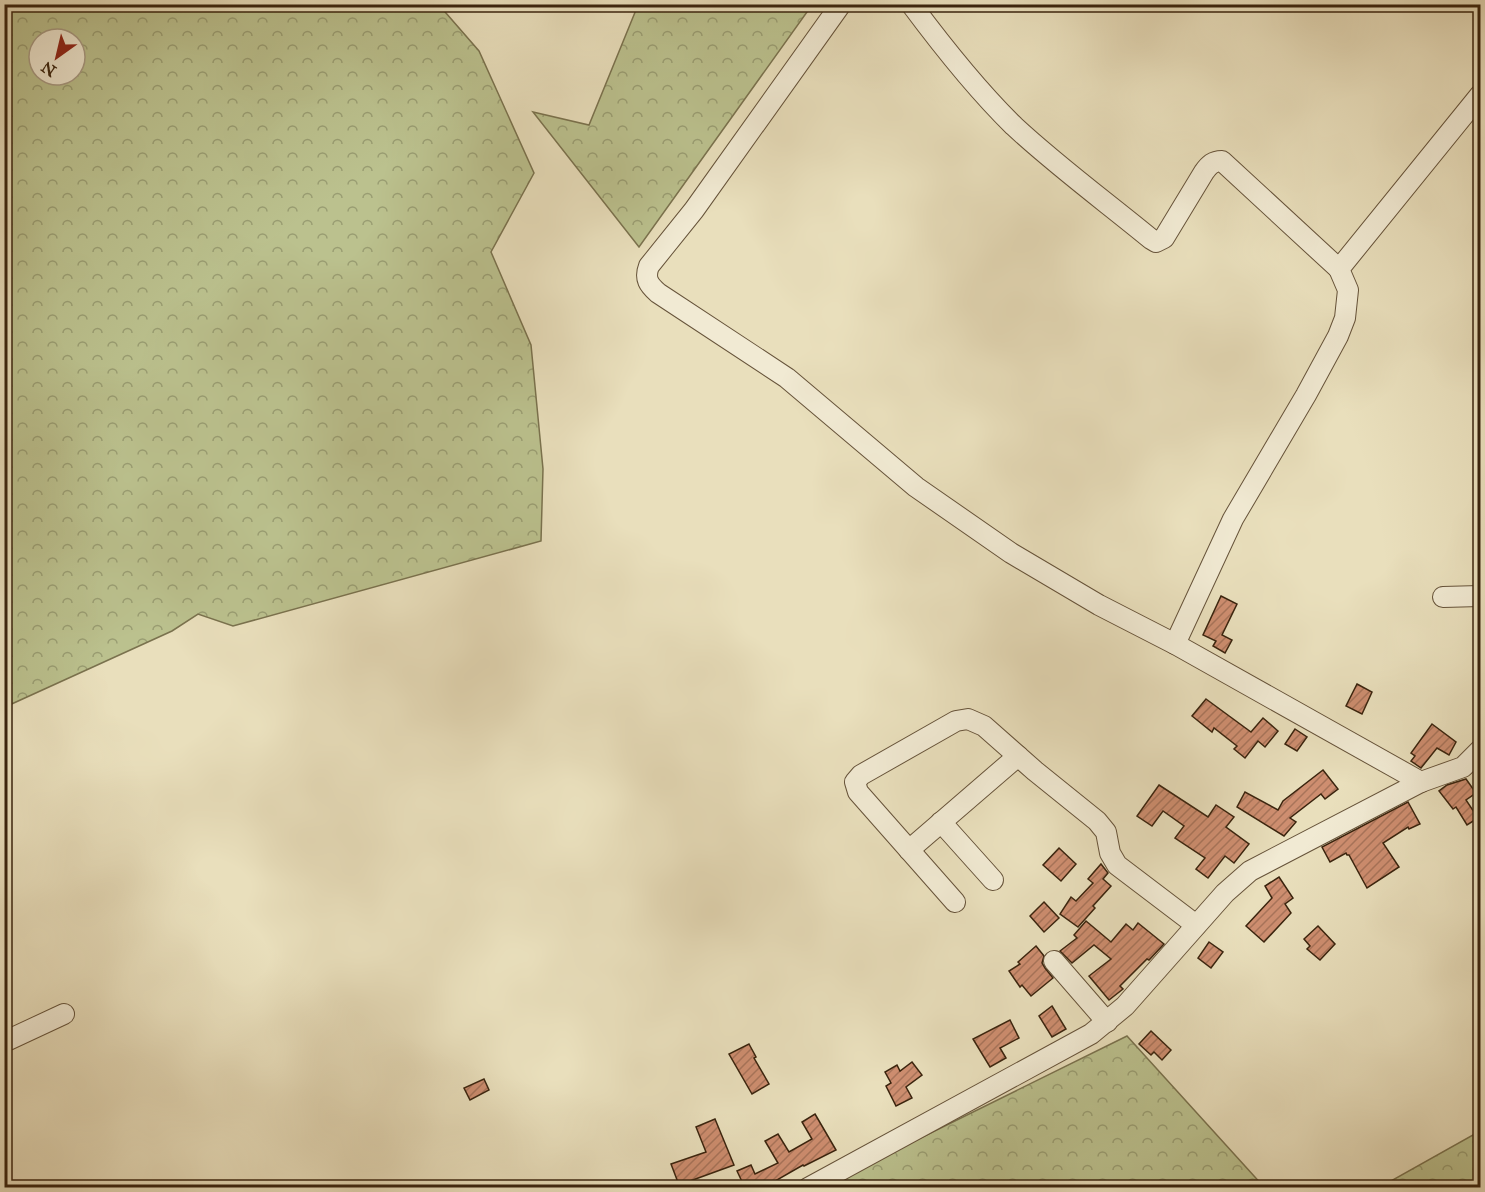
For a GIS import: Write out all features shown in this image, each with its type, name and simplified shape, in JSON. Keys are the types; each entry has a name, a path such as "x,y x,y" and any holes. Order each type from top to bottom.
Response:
{"street":[{"path":"841,4 694,210 649,267 646,276 649,283 658,293 787,378 916,487 973,528 1058,582 1175,644 1421,782"},
{"path":"911,4 951,57 1014,125 1151,240 1156,242 1164,237 1210,164 1222,161 1339,269 1348,290 1345,318 1338,336 1233,519 1175,644"},
{"path":"1339,269 1480,95"},
{"path":"1443,597 1480,596"},
{"path":"955,902 858,792 855,782 861,775 956,721 962,720 980,723 1102,826 1108,839 1110,853 1117,865 1196,925"},
{"path":"808,1188 1090,1034 1107,1022 1132,998 1236,881 1250,871 1421,782 1464,767 1480,750"},
{"path":"909,850 1017,756"},
{"path":"941,822 993,880"},
{"path":"1054,961 1107,1022"},
{"path":"4,1042 64,1014"}],"green space":[{"path":"4,5 439,5 479,51 534,173 491,252 531,345 543,469 541,541 233,626 198,614 172,631 5,707"},
{"path":"638,5 812,5 639,247 533,112 589,125"},
{"path":"1127,1036 1264,1187 819,1188"},
{"path":"1480,1131 1480,1187 1391,1187 1389,1182"}],"building":[{"path":"1221,596 1237,604 1222,635 1232,640 1225,653 1213,646 1216,641 1203,635"},
{"path":"1357,684 1372,692 1362,714 1346,706"},
{"path":"1206,699 1251,732 1263,718 1278,731 1265,747 1258,741 1245,758 1234,749 1237,746 1214,728 1212,732 1192,716"},
{"path":"1432,724 1456,742 1449,755 1437,748 1421,768 1411,761 1415,756 1411,753"},
{"path":"1295,729 1307,737 1297,751 1285,744"},
{"path":"1323,770 1338,789 1325,799 1321,794 1290,818 1296,822 1284,836 1237,807 1245,792 1278,810 1283,801"},
{"path":"1466,779 1476,793 1466,800 1478,818 1467,825 1456,807 1453,809 1439,791 1447,785"},
{"path":"1159,785 1208,817 1216,805 1234,817 1226,827 1249,844 1234,863 1225,856 1208,878 1196,869 1205,858 1175,838 1184,826 1163,811 1152,826 1137,816"},
{"path":"1408,802 1420,824 1409,829 1408,827 1383,843 1399,867 1367,888 1349,855 1346,853 1330,862 1322,847"},
{"path":"1059,848 1076,864 1061,881 1043,865"},
{"path":"1101,864 1108,873 1103,879 1111,886 1078,927 1060,914 1071,897 1076,901 1093,883 1088,879"},
{"path":"1279,877 1293,898 1285,904 1291,913 1264,942 1246,926 1272,898 1265,886"},
{"path":"1044,902 1059,918 1044,932 1030,916"},
{"path":"1086,921 1111,942 1126,924 1133,930 1138,923 1164,944 1120,986 1123,989 1109,1000 1089,976 1111,959 1094,945 1072,963 1060,951 1077,938 1074,935"},
{"path":"1318,926 1335,944 1320,960 1307,949 1310,946 1304,939"},
{"path":"1209,942 1223,952 1211,968 1198,958"},
{"path":"1036,946 1044,956 1042,963 1053,978 1031,996 1022,985 1020,987 1009,971 1020,964 1018,962"},
{"path":"1052,1006 1066,1029 1052,1037 1039,1016"},
{"path":"1010,1020 1019,1038 1000,1048 1006,1058 990,1067 973,1039"},
{"path":"1151,1031 1171,1050 1162,1060 1154,1052 1151,1055 1139,1044"},
{"path":"749,1044 769,1084 752,1094 729,1054"},
{"path":"912,1062 922,1075 906,1087 912,1098 896,1106 886,1086 891,1083 885,1072 897,1065 900,1071"},
{"path":"484,1079 489,1090 470,1100 464,1088"},
{"path":"815,1114 836,1150 775,1181 776,1185 770,1188 745,1188 737,1171 751,1165 755,1174 778,1163 765,1141 778,1134 789,1152 812,1139 802,1122"},
{"path":"715,1119 734,1165 679,1185 671,1164 706,1152 696,1127"}]}
